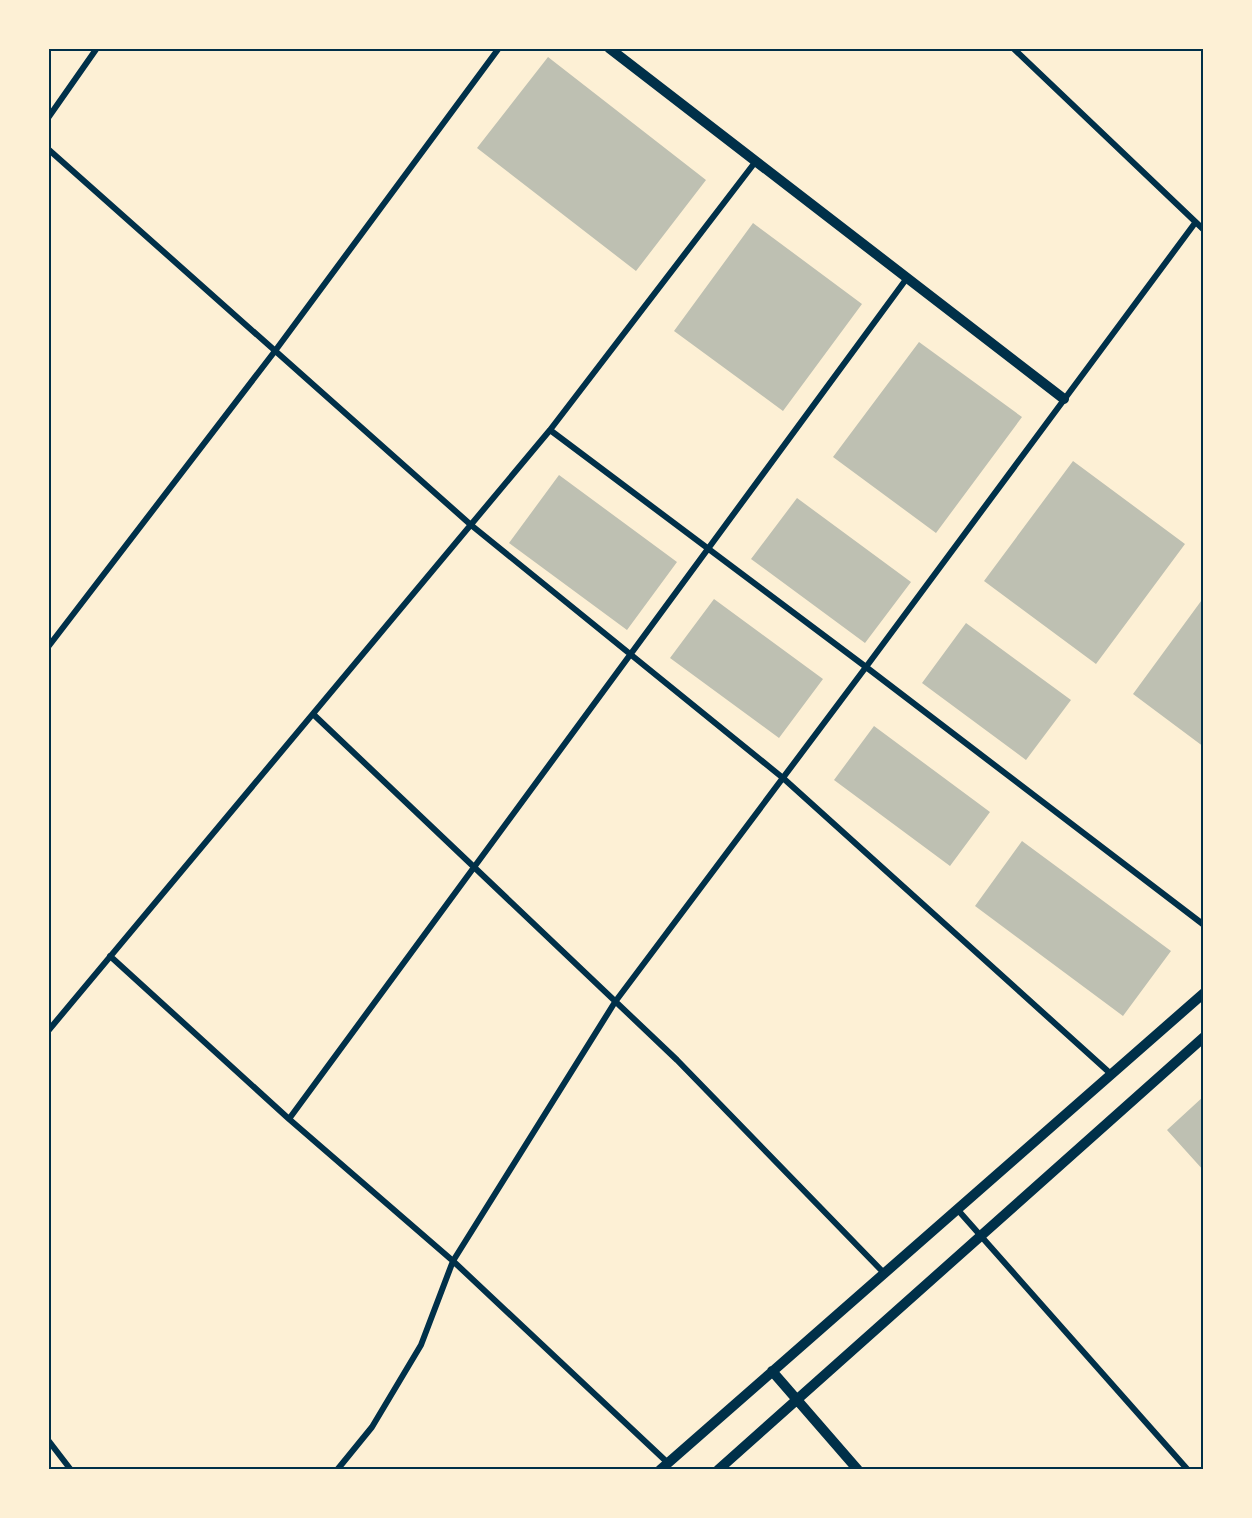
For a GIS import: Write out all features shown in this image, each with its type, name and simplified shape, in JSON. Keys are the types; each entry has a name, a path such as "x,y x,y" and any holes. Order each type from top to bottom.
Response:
{"street":[{"path":"48,118 97,48"},
{"path":"48,647 275,351 499,48"},
{"path":"609,48 1064,399"},
{"path":"1013,48 1204,230"},
{"path":"48,148 471,525 783,778 1111,1074"},
{"path":"48,1031 550,430 756,162"},
{"path":"337,1470 372,1427 422,1346 453,1261 615,1002 1196,222"},
{"path":"289,1119 907,278"},
{"path":"550,430 1204,925"},
{"path":"313,714 677,1060 884,1273"},
{"path":"110,957 289,1119 453,1261 664,1467 1204,993"},
{"path":"718,1470 1204,1037"},
{"path":"957,1209 1188,1470"},
{"path":"772,1371 858,1470"},
{"path":"48,1440 70,1470"}],"building":[{"path":"548,57 706,180 636,271 477,148"},
{"path":"753,223 862,304 783,411 674,331"},
{"path":"919,342 1022,417 936,533 833,457"},
{"path":"1073,461 1185,544 1096,664 984,581"},
{"path":"559,475 677,562 627,630 509,543"},
{"path":"797,498 911,582 865,643 751,559"},
{"path":"1204,597 1204,747 1133,694"},
{"path":"714,599 823,679 779,738 670,658"},
{"path":"966,623 1071,700 1026,760 922,683"},
{"path":"874,726 990,812 950,866 834,780"},
{"path":"1022,841 1171,951 1123,1016 975,906"},
{"path":"1204,1096 1204,1171 1167,1130"}]}
